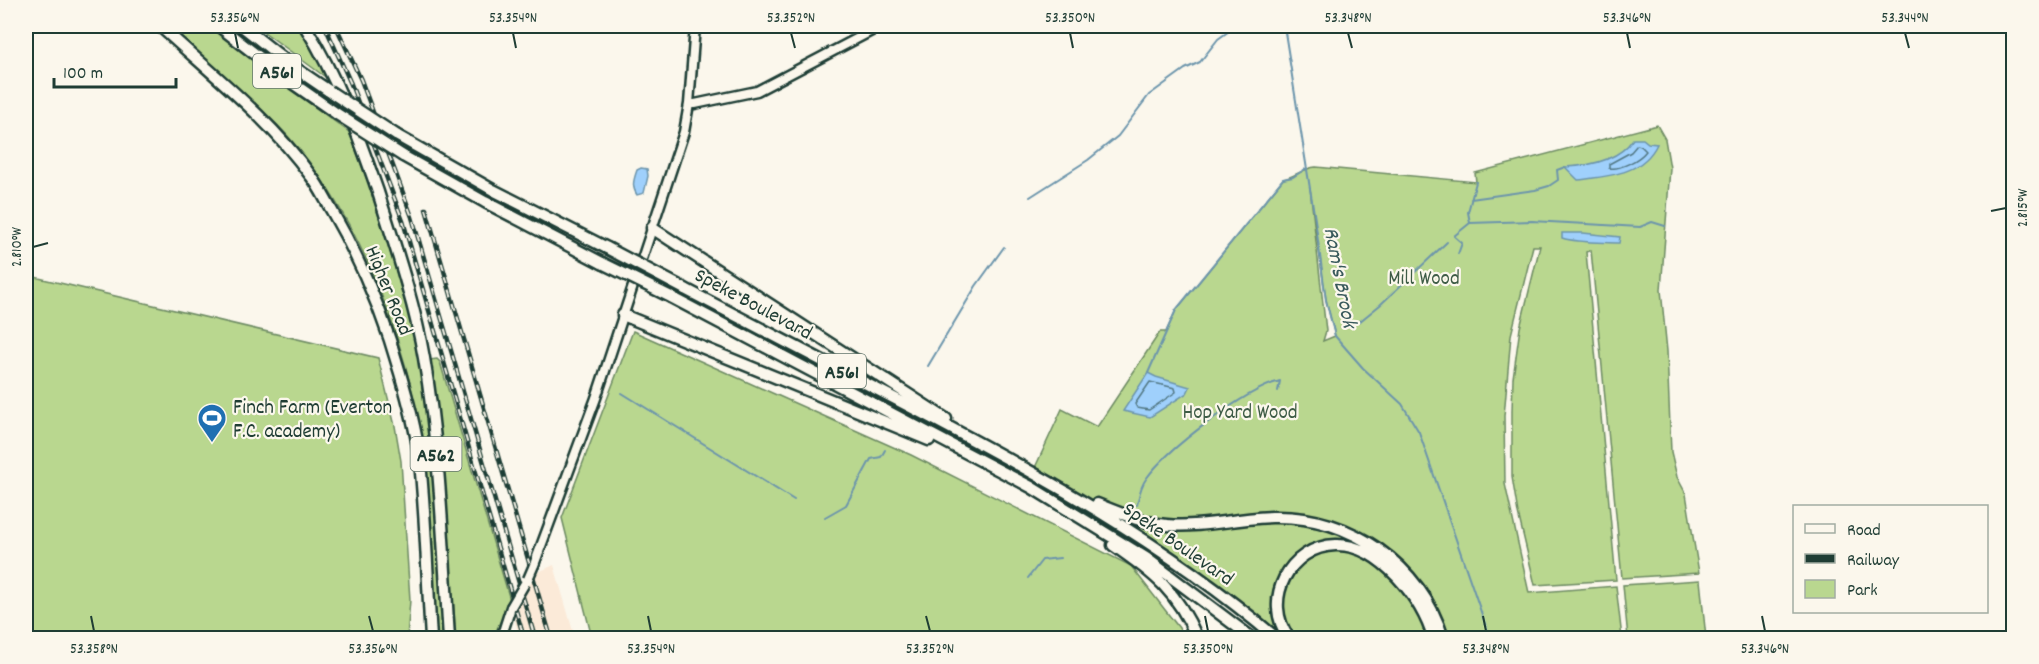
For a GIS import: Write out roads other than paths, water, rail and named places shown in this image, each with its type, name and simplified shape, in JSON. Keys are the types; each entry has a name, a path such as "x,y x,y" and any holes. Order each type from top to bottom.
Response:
{"highway":[{"name":"Higher Road","path":"160,26 236,93 268,125 312,176 364,271 382,313 410,407 423,499 431,639"},
{"name":"Speke Boulevard","path":"219,26 291,82 403,156 485,202 671,297 1031,487 1146,558 1252,639"},
{"name":"Speke Boulevard","path":"242,26 295,68 396,135 493,190 1069,492 1158,549 1276,639"},
{"name":"Higher Road","path":"305,26 343,95 370,168 404,271 422,346 434,431 448,639"},
{"path":"652,228 998,453"},
{"path":"622,315 870,417 979,459"},
{"path":"1031,487 1150,571 1164,584 1177,602 1197,639"},
{"path":"1069,492 1130,518 1158,524 1190,524 1274,517 1333,526 1370,543 1398,564 1411,578 1431,608 1443,639"},
{"path":"1289,639 1278,612 1279,588 1295,563 1307,553 1321,547 1335,545 1350,546 1368,553 1400,580 1424,614 1433,639"}],"street":[{"path":"501,639 511,607 534,565 596,398 684,132 689,104 694,26"},
{"path":"689,104 757,91 881,26"}],"water":[{"path":"1633,139 1643,139 1648,143 1657,144 1643,162 1633,168 1612,175 1578,180 1565,167 1584,165 1612,157"},
{"path":"647,169 648,176 644,193 637,195 634,182 637,170"},
{"path":"1562,233 1620,237 1619,243 1582,242 1562,238"},
{"path":"1148,373 1190,387 1187,393 1150,417 1123,411"}],"waterway":[{"path":"1030,197 1088,160 1118,136 1149,95 1185,69 1200,62 1218,39 1236,26"},
{"name":"Ram's Brook","path":"1284,26 1326,300 1335,336 1363,368 1402,404 1419,432 1490,638"},
{"path":"1471,199 1549,186 1558,180 1557,170 1565,167"},
{"path":"1148,373 1176,310 1283,179 1293,177 1307,168"},
{"path":"1470,223 1468,212 1476,182"},
{"path":"1458,254 1462,243 1454,236 1470,223 1532,221 1640,227 1652,222 1665,226"},
{"path":"1359,322 1447,242"},
{"path":"928,366 976,286 1004,247"},
{"path":"1137,505 1146,479 1188,437 1247,396 1280,381 1278,391"},
{"path":"622,393 794,500"},
{"path":"825,517 846,505 871,459 881,457 885,450"},
{"path":"1028,578 1042,560 1060,558"}],"railway":[{"path":"325,26 351,84 403,221 524,638"},
{"path":"336,26 361,80 412,217 535,638"},
{"path":"426,209 551,638"}],"place":[{"name":"Finch Farm (Everton F.C. academy)","path":"212,444"}],"park label":[{"name":"Mill Wood","path":"1424,277"},
{"name":"Hop Yard Wood","path":"1240,411"}]}
